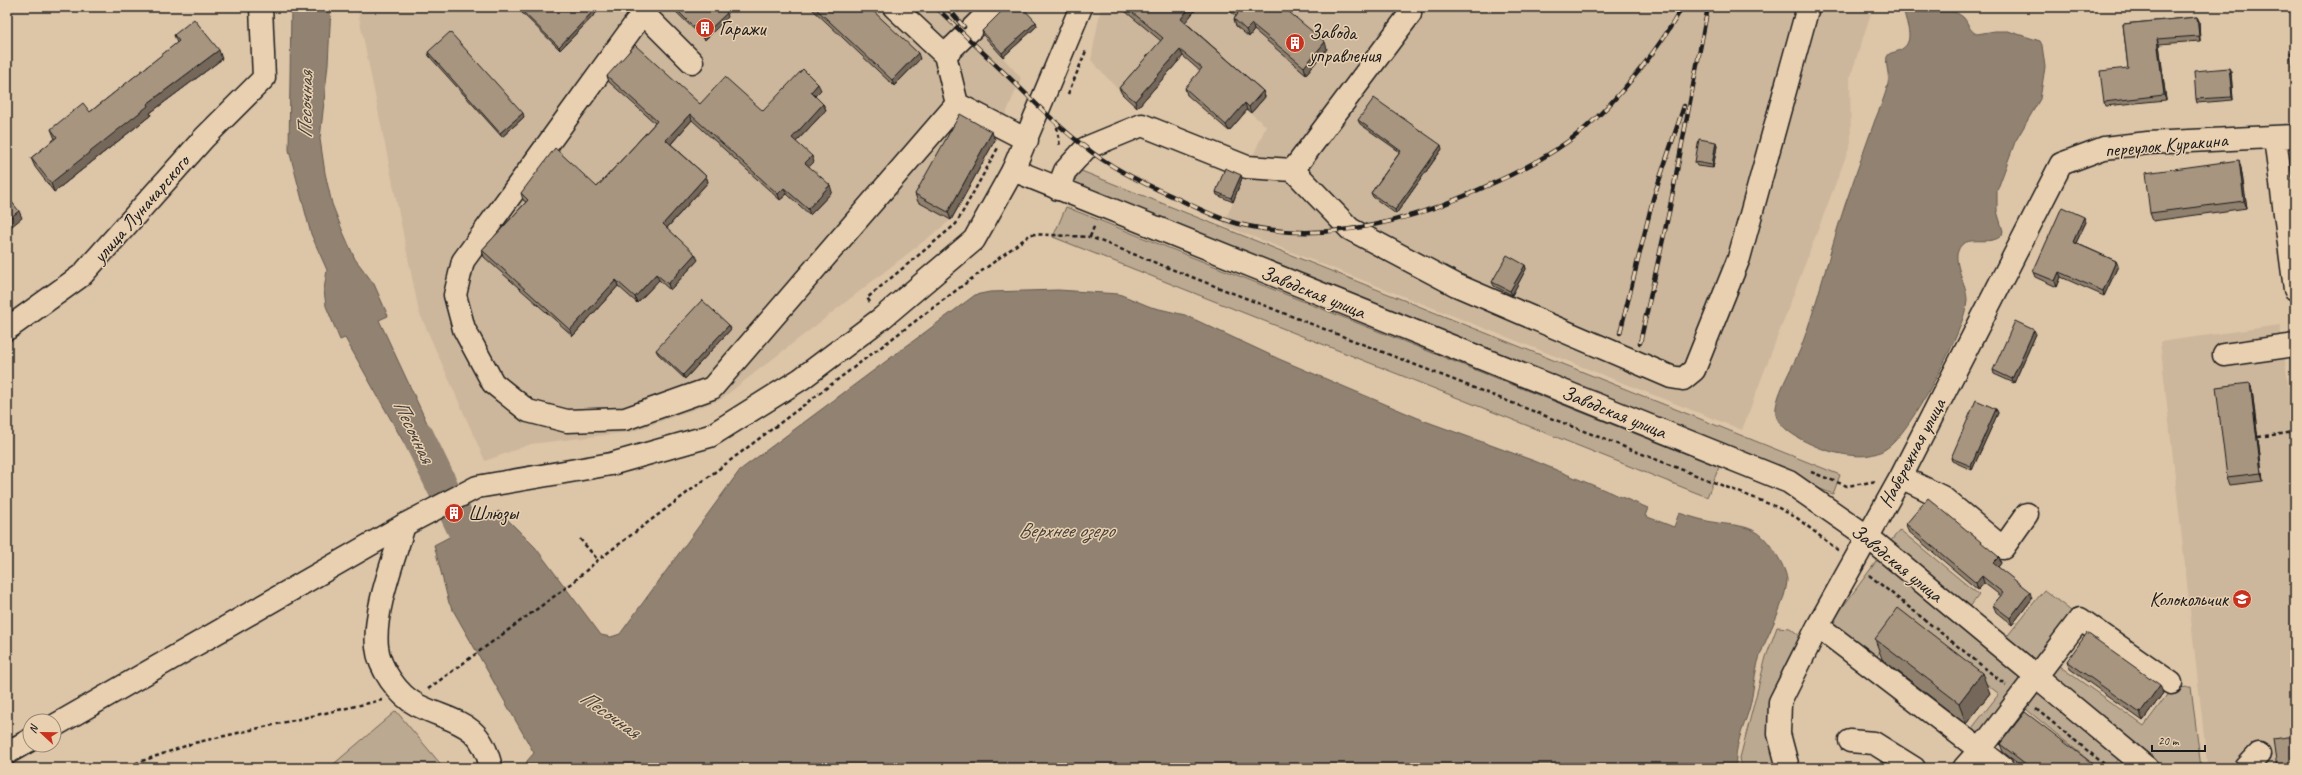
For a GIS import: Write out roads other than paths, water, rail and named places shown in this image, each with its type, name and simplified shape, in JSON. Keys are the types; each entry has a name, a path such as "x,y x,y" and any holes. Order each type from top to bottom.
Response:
{"main road":[{"name":"улица Луначарского","path":"7,329 82,275 204,138 264,78 261,7"},
{"path":"894,7 945,55 957,104 1027,140"},
{"path":"945,55 994,7"},
{"path":"62,721 424,514 476,487 612,464 710,436 801,379 882,318 974,240 1014,170 1081,7"},
{"path":"1061,180 1086,148 1142,125 1247,167 1293,170 1350,229 1456,285 1671,377 1683,379 1694,370 1740,258 1808,7"},
{"path":"692,62 640,10 463,261 455,295 464,329 493,383 528,411 566,421 625,419 712,388 957,104"},
{"path":"1293,170 1410,14"},
{"name":"переулок Куракина","path":"2060,164 2104,148 2148,143 2285,137 2295,289"},
{"name":"Набережная улица","path":"1788,768 1780,734 1780,702 1818,626 1901,477 2060,164"},
{"name":"Заводская улица","path":"1014,170 1061,180 1789,482 1868,537 2147,768"},
{"path":"2224,355 2295,345"},
{"path":"1901,477 1942,497 2003,548 2028,514"},
{"path":"404,526 377,618 377,648 385,670 393,684 416,704 460,721 472,731 482,744 491,768"},
{"path":"1964,768 1980,750 2080,619 2171,683"},
{"path":"1818,626 2003,768"},
{"path":"1850,741 1874,743 1914,768"},
{"path":"7,753 22,745"}],"water":[{"path":"291,7 331,7 328,64 320,139 325,173 332,204 343,232 355,259 374,284 388,316 379,320 449,470 426,482 345,338 340,340 326,306 324,290 327,270 311,234 289,150"},
{"path":"1907,7 1937,8 1959,14 1964,18 1974,33 1977,34 1995,31 2008,31 2040,41 2042,45 2045,67 2040,99 2015,142 1997,191 1997,211 2003,231 2002,235 1997,239 1966,242 1961,245 1958,251 1957,262 1967,300 1958,332 1949,353 1913,417 1892,444 1879,452 1866,456 1859,456 1837,453 1802,440 1779,422 1776,415 1776,408 1784,382 1800,350 1845,205 1888,84 1887,57 1890,53 1904,48 1909,39 1904,11"},
{"name":"Верхнее озеро","path":"1058,290 1119,294 1151,307 1185,315 1279,359 1425,421 1537,462 1648,508 1645,516 1674,527 1679,513 1698,519 1744,527 1758,533 1777,555 1784,570 1787,582 1783,601 1758,662 1749,710 1736,753 1736,768 525,768 527,761 534,753 449,603 434,545 499,511 535,547 601,635 611,637 620,634 740,470 975,295 990,292"}],"waterway":[{"name":"Песочная","path":"418,436 463,529 488,565"}],"railway":[{"path":"936,7 1042,110 1076,140 1116,168 1149,186 1228,221 1279,231 1310,232 1341,230 1372,225 1432,209 1501,180 1550,153 1583,130 1624,89 1650,56 1673,23 1682,7"},
{"path":"947,7 964,27"},
{"path":"1640,343 1669,212 1708,7"},
{"path":"1620,333 1653,199 1684,106"}],"place":[{"name":"Гаражи","path":"705,28"},
{"name":"Завода управления","path":"1295,43"},
{"name":"Шлюзы","path":"454,513"},
{"name":"Колокольчик","path":"2242,599"}]}
